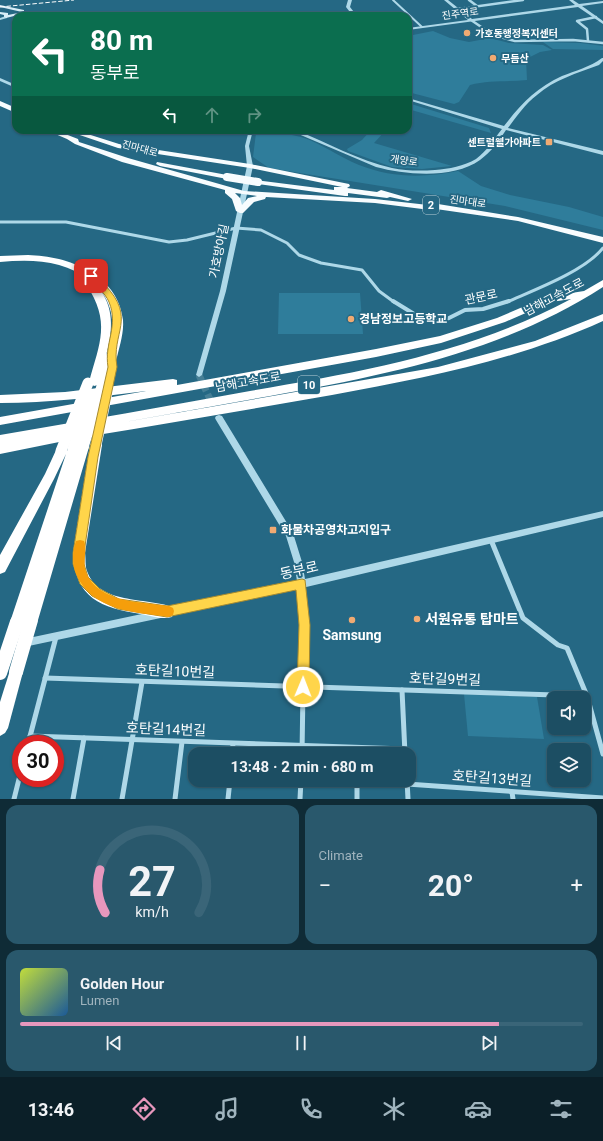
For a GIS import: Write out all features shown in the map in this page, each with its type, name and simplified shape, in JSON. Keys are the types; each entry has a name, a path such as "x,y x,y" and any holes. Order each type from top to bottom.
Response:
{"highway":[{"path":"0,103 12,109"},
{"path":"0,108 12,114"},
{"name":"진마대로","path":"60,134 131,157 228,176"},
{"name":"진마대로","path":"72,134 134,154 228,176"},
{"path":"80,134 118,146 250,166 393,194 408,199"},
{"path":"70,138 77,143 125,160 244,194 375,201 430,208 438,206"},
{"name":"2","path":"228,176 258,180"},
{"name":"진마대로","path":"258,180 519,215 603,235"},
{"name":"진마대로","path":"258,180 518,219 603,240"},
{"path":"226,190 236,198 240,211 254,198 268,196"},
{"path":"0,262 28,258 54,260 64,262 91,276 109,295 116,311 118,329 106,356 99,381 72,449 0,673"},
{"name":"남해고속도로","path":"0,440 364,375 417,363 502,336 530,325 589,293 603,283"},
{"path":"0,421 376,354 441,339 501,320 549,299 589,293"},
{"name":"남해고속도로","path":"0,449 443,370 512,352 578,329 603,317"},
{"path":"0,728 31,620 72,449 99,381 112,367 106,356"},
{"path":"0,399 36,399 72,396 275,371"},
{"path":"99,381 96,445 79,553 78,564 81,575 92,589 107,599 124,605 167,612"},
{"path":"0,568 50,476 72,449"}],"main road":[{"path":"0,6 25,12"},
{"path":"1,13 12,14"},
{"path":"1,13 6,14 6,17 12,16"}],"street":[{"path":"350,0 348,7 352,12"},
{"path":"393,0 406,12"},
{"path":"446,0 471,20 493,34 515,41 588,41 603,43"},
{"path":"469,0 477,6"},
{"path":"458,9 523,0"},
{"path":"571,0 603,23"},
{"name":"진주역로","path":"586,3 592,0"},
{"name":"진주역로","path":"412,28 578,4 603,2"},
{"path":"0,19 6,17"},
{"path":"588,41 590,35 588,30 577,21 596,17"},
{"path":"412,18 422,27"},
{"name":"개양로","path":"301,134 389,168 414,172 451,169 467,165 485,153 528,99 546,87 597,64 603,59"},
{"path":"0,79 12,85"},
{"path":"412,100 504,128 603,153"},
{"name":"가호방아길","path":"199,376 222,291 250,166 247,146 250,134"},
{"name":"관문로","path":"0,222 66,222 169,242 187,240 236,228 261,230 287,243 299,255 321,263 362,270 366,273 379,291 402,308 419,317 441,322 465,310 482,309 506,302 545,284 596,257 603,248"},
{"path":"219,418 290,535 298,562 302,584 304,625 302,746 313,747"},
{"name":"동부로","path":"0,647 56,637 302,584 491,538 603,514"},
{"path":"491,538 523,618 558,645 567,648 585,691"},
{"path":"30,735 56,637"},
{"name":"호탄길10번길","path":"45,678 303,687"},
{"path":"122,799 142,682"},
{"name":"호탄길9번길","path":"303,687 547,695"},
{"path":"402,690 405,747"},
{"path":"591,710 603,754"},
{"name":"호탄길14번길","path":"64,737 302,746"},
{"path":"73,799 84,738"},
{"path":"175,799 182,742"},
{"name":"호탄길13번길","path":"416,783 512,792 603,798"},
{"path":"14,799 17,787"},
{"path":"228,799 229,787"},
{"path":"300,787 300,799"},
{"path":"357,787 357,799"},
{"path":"407,787 408,799"},
{"path":"512,792 513,799"}],"shaded area":[{"path":"433,31 450,38 469,42 490,38 509,43 543,45 552,50 540,52 526,59 527,80 477,83 470,85 459,102 454,104 412,93 412,35"},
{"path":"543,42 580,43 603,46 603,50 553,49"},
{"path":"412,104 489,128 491,133 412,110"},
{"path":"256,134 292,135 323,146 359,165 384,172 408,176 420,176 458,171 481,186 510,195 569,207 603,217 603,230 505,206 269,168 253,157"},
{"path":"367,134 382,134 374,143 452,166 422,169 392,167 348,151 347,149 362,140"},
{"path":"279,293 360,293 363,334 278,334"},
{"path":"464,694 537,697 544,739 468,736"}],"tunnel":[{"path":"199,375 213,406"}],"railway":[{"path":"0,7 74,0"}],"slow traffic":[{"path":"80,545 78,564 81,575 87,585 96,593 118,604 139,606 167,612 169,611"}],"place":[{"name":"가호동행정복지센터","path":"467,33"},
{"name":"무듬산","path":"493,58"},
{"name":"센트럴웰가아파트","path":"549,142"},
{"name":"경남정보고등학교","path":"351,319"},
{"name":"화물차공영차고지입구","path":"273,530"},
{"name":"서원유통 탑마트","path":"417,619"},
{"name":"Samsung","path":"352,620"}],"route":[{"path":"91,276 114,302 118,320 118,329 111,356 112,367 93,457 79,553 78,564 81,575 87,585 96,593 118,604 139,606 167,612 302,584 304,625 303,687"}]}
